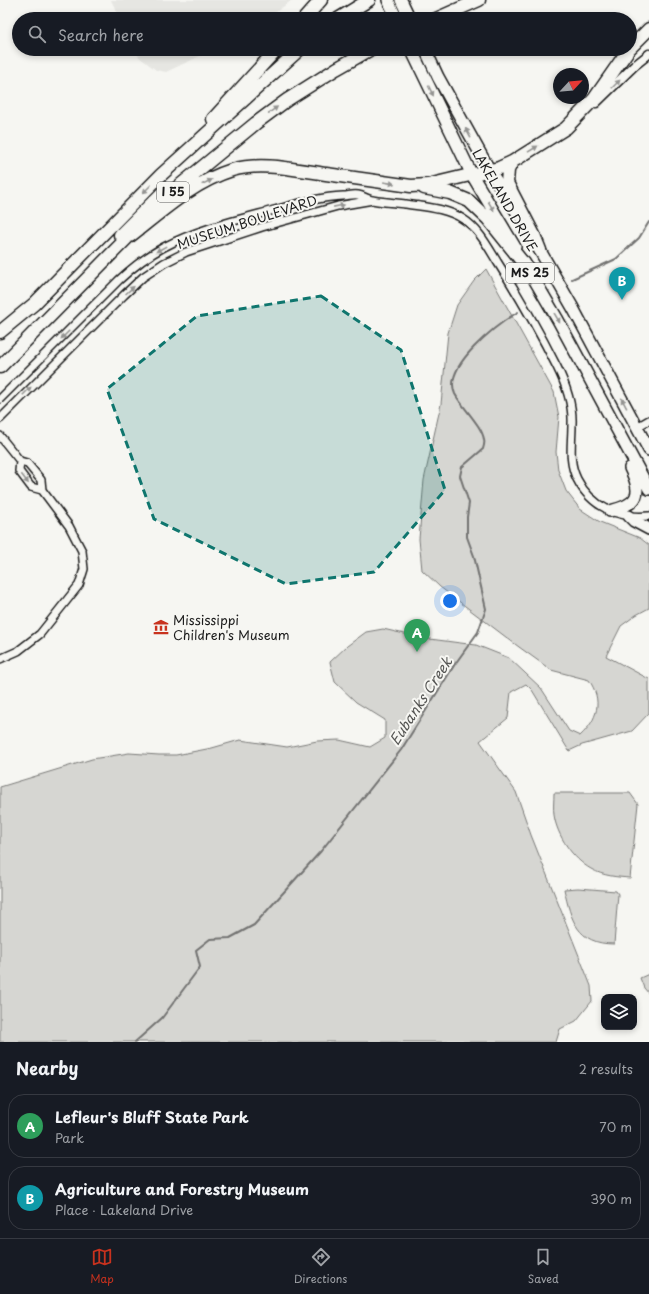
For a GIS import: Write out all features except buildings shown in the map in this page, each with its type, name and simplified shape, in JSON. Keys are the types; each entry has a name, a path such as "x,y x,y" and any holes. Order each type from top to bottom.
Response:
{"highway":[{"path":"310,12 321,0"},
{"path":"349,12 369,0"},
{"path":"388,0 394,12"},
{"path":"401,0 407,12"},
{"path":"452,12 479,0"},
{"path":"637,41 649,29"},
{"path":"161,175 271,56"},
{"name":"I 55","path":"0,332 34,304 161,175 292,56"},
{"name":"I 55","path":"0,367 178,187 256,123 287,100 359,56"},
{"name":"LAKELAND DRIVE","path":"415,56 472,175 558,320 649,489"},
{"name":"LAKELAND DRIVE","path":"428,56 442,84 490,171 540,250 649,450"},
{"path":"411,186 428,185 490,171 512,162 566,128 594,99 624,56"},
{"path":"0,355 165,190 210,152 256,123"},
{"path":"512,162 508,170 507,183 534,235 540,250"},
{"path":"130,236 180,198 204,182 233,170 259,167 294,168 450,193 469,201 488,219 528,269"},
{"path":"0,322 28,298 60,266 95,242"},
{"path":"610,511 629,505 637,495 638,487 635,478 621,452 622,439 637,427"},
{"path":"629,516 634,521 649,529"}],"street":[{"path":"566,128 591,108 634,66 649,54"},
{"name":"MUSEUM BOULEVARD","path":"0,399 139,262 163,247 185,237 314,199 358,195 373,200 443,210 464,219 476,230 512,286 557,367 566,387 571,406 572,424 570,449 572,466 577,480 587,494 601,507 629,516 649,516"},
{"name":"MUSEUM BOULEVARD","path":"0,419 114,304 143,278 164,263 186,252 262,227 338,206 373,200"},
{"path":"216,227 221,240"},
{"path":"104,295 114,304"},
{"path":"637,427 649,420"},
{"path":"0,436 20,461 28,463 41,480 42,490 69,526 82,551 84,569 79,585 40,634 18,651 0,660"},
{"path":"20,461 19,471 31,487 42,490"}],"highlighted area":[{"path":"321,296 401,350 445,490 374,572 286,584 154,519 107,389 197,316"}],"shaded area":[{"path":"111,0 292,0 276,12 117,12"},
{"path":"200,56 166,72 156,70 139,57"},
{"path":"486,269 554,392 559,417 556,452 558,470 566,491 580,509 600,522 640,538 649,545 649,608 621,626 606,656 649,679 649,713 632,731 582,745 569,751 532,690 526,684 511,692 508,718 480,741 516,792 531,835 591,986 592,1001 576,1021 560,1029 556,1042 0,1042 0,787 92,759 129,753 176,755 212,748 240,740 287,747 317,741 339,740 370,747 385,738 385,720 356,702 335,682 330,662 347,646 366,632 383,629 422,638 476,645 509,658 541,688 569,731 580,736 591,723 596,710 597,702 596,695 589,680 551,670 440,587 422,570 419,539 424,480 441,404 448,333 457,305 474,281"},
{"path":"554,793 630,793 638,804 630,878 610,876 600,873 584,865 572,853 562,839 556,823 554,812"},
{"path":"578,888 616,891 618,894 614,944 592,940 584,935 578,928 573,920 564,889"},
{"path":"649,974 649,994 644,988 640,978"}],"waterway":[{"name":"Eubanks Creek","path":"572,279 616,259 639,238 649,222"},
{"name":"Eubanks Creek","path":"135,1042 162,1018 200,967 196,950 210,939 230,938 254,925 321,851 401,750 455,664 478,632 486,609 474,556 467,537 469,503 460,476 462,467 483,449 484,442 480,429 455,394 453,383 457,371 464,359 474,347 498,326 518,312"}],"place":[{"name":"Agriculture and Forestry Museum","path":"622,300"},
{"name":"Mississippi Children's Museum","path":"161,627"},
{"name":"Lefleur's Bluff State Park","path":"417,652"}]}
